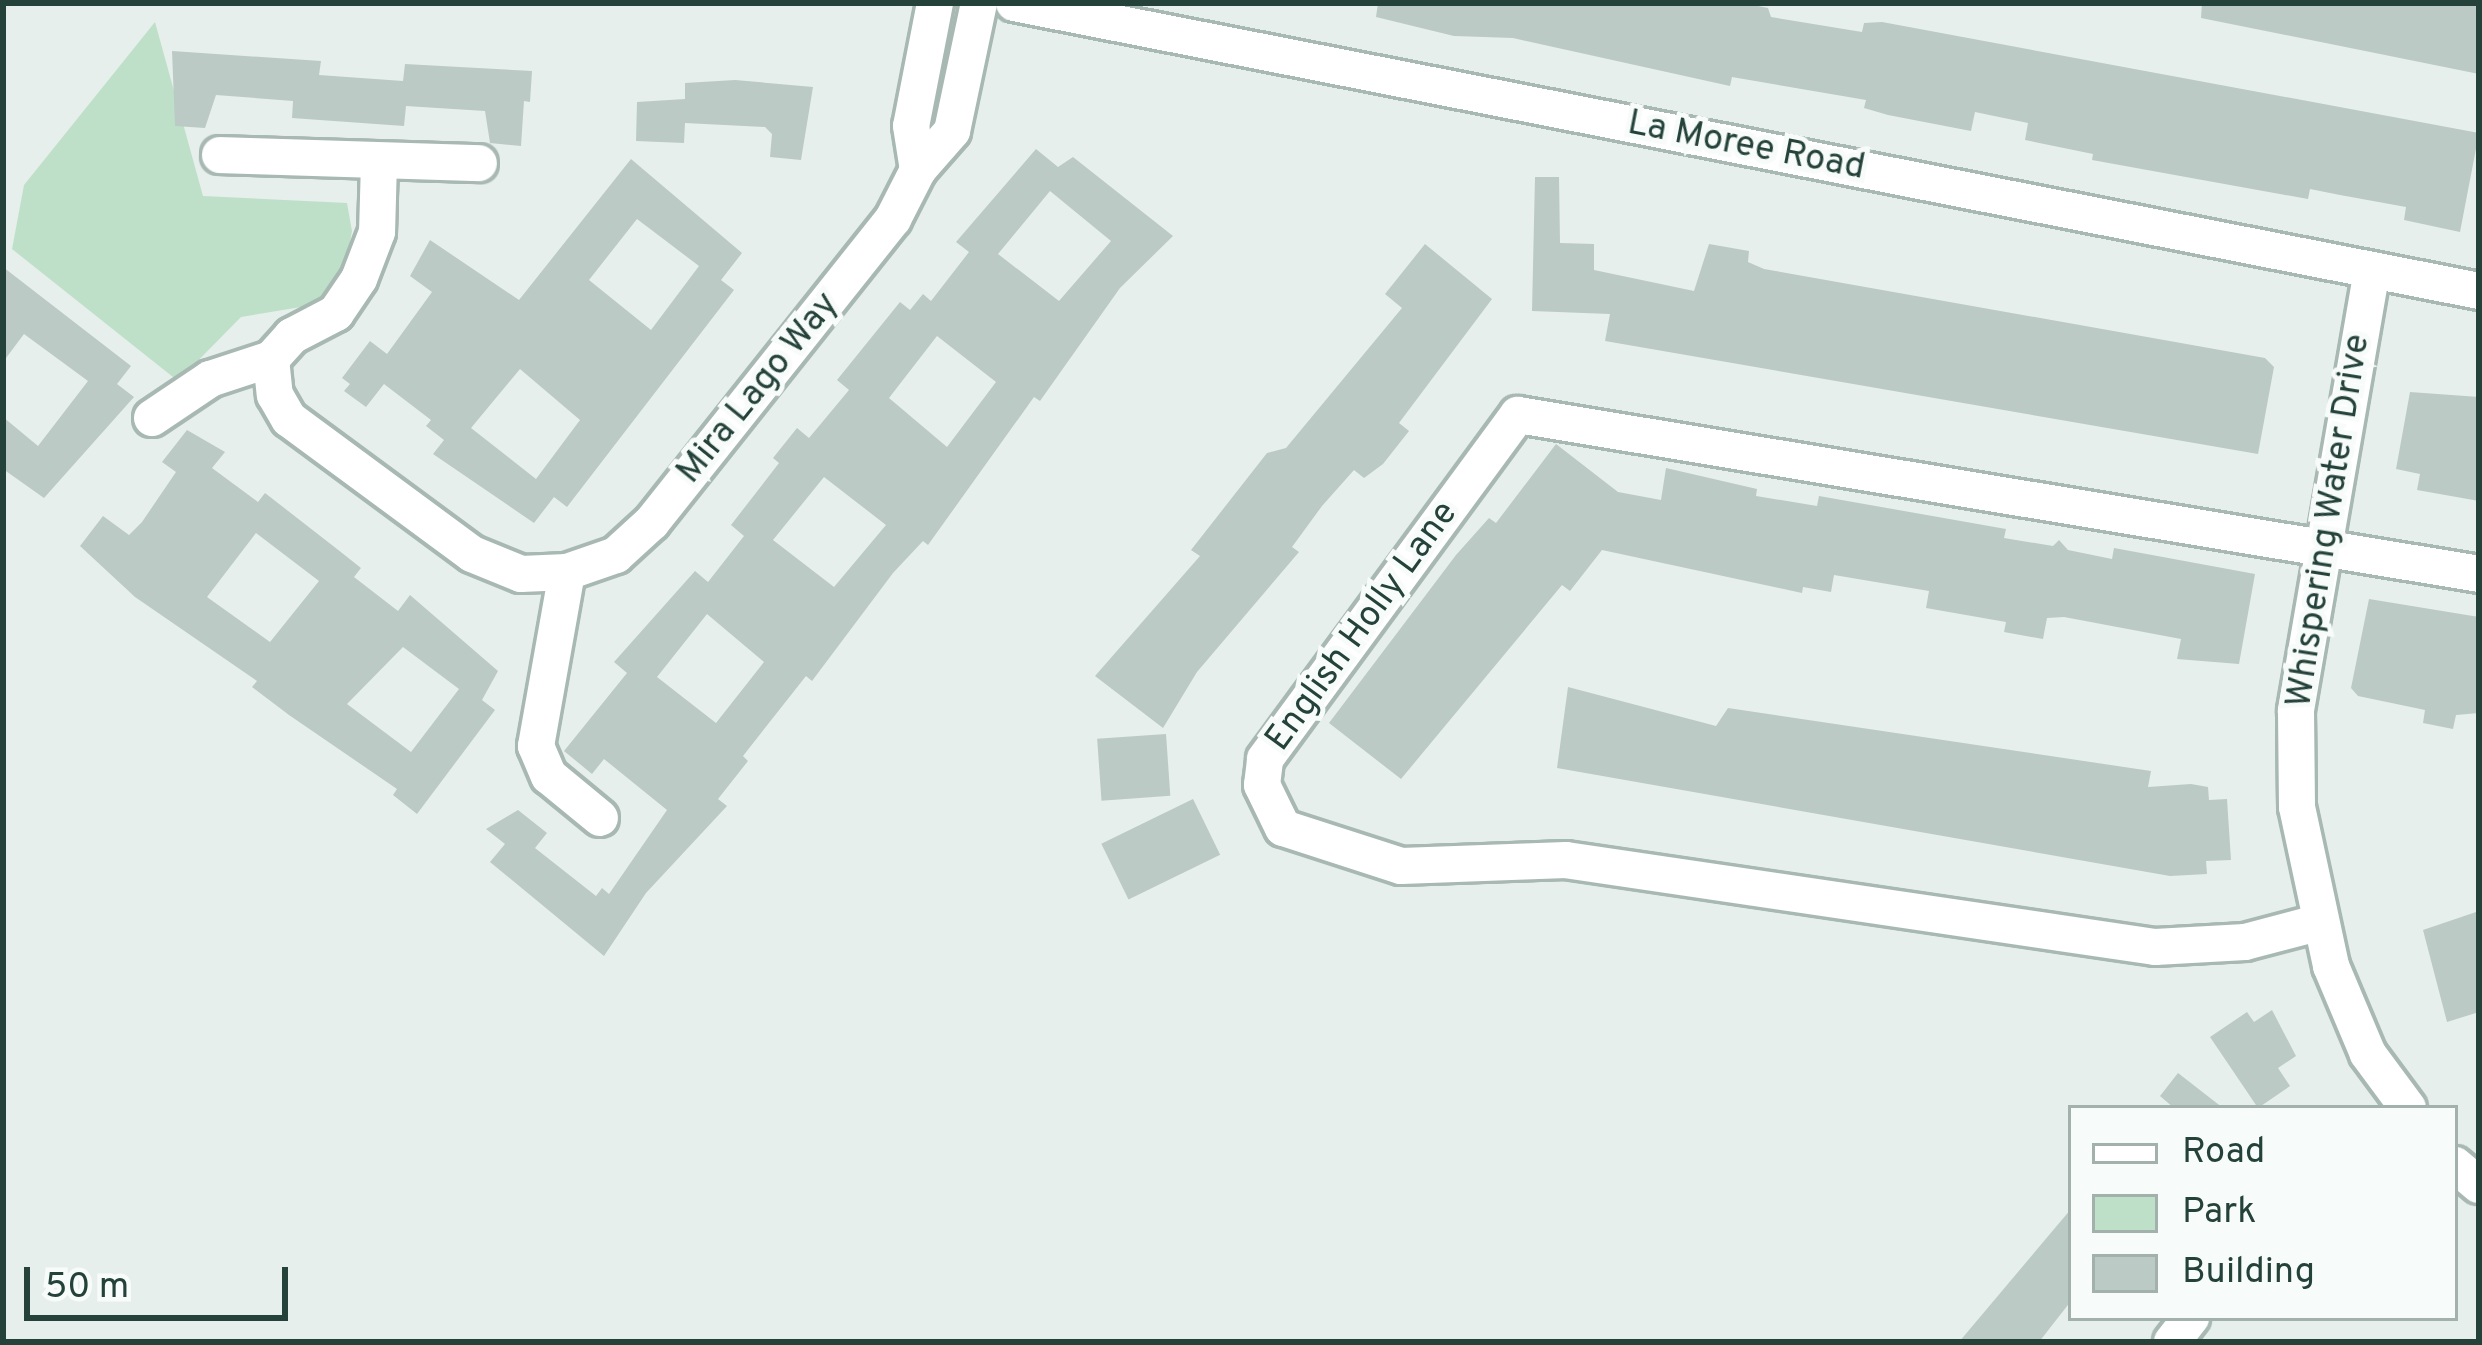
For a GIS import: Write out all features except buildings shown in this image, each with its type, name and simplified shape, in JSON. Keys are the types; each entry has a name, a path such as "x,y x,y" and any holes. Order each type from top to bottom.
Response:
{"street":[{"path":"918,170 910,126 935,3"},
{"name":"Mira Lago Way","path":"272,359 275,395 289,419 472,554 521,574 567,572 616,555 652,522 893,220 918,170 952,131 979,3"},
{"name":"La Moree Road","path":"1014,3 2479,291"},
{"path":"220,155 479,164"},
{"path":"152,418 210,379 272,359 292,336 336,313 359,279 376,232 380,162"},
{"name":"Whispering Water Drive","path":"2372,271 2319,547 2296,712 2297,807 2321,922 2368,1054 2394,1103"},
{"name":"English Holly Lane","path":"2319,547 1518,415 1265,759 1262,785 1283,828 1401,866 1566,860 2155,947 2245,942 2321,922"},
{"path":"2319,547 2479,574"},
{"path":"567,572 536,746 549,776 600,818"}],"green space":[{"path":"155,22 203,196 347,203 352,231 344,277 325,303 241,317 178,381 12,249 24,185"}]}
